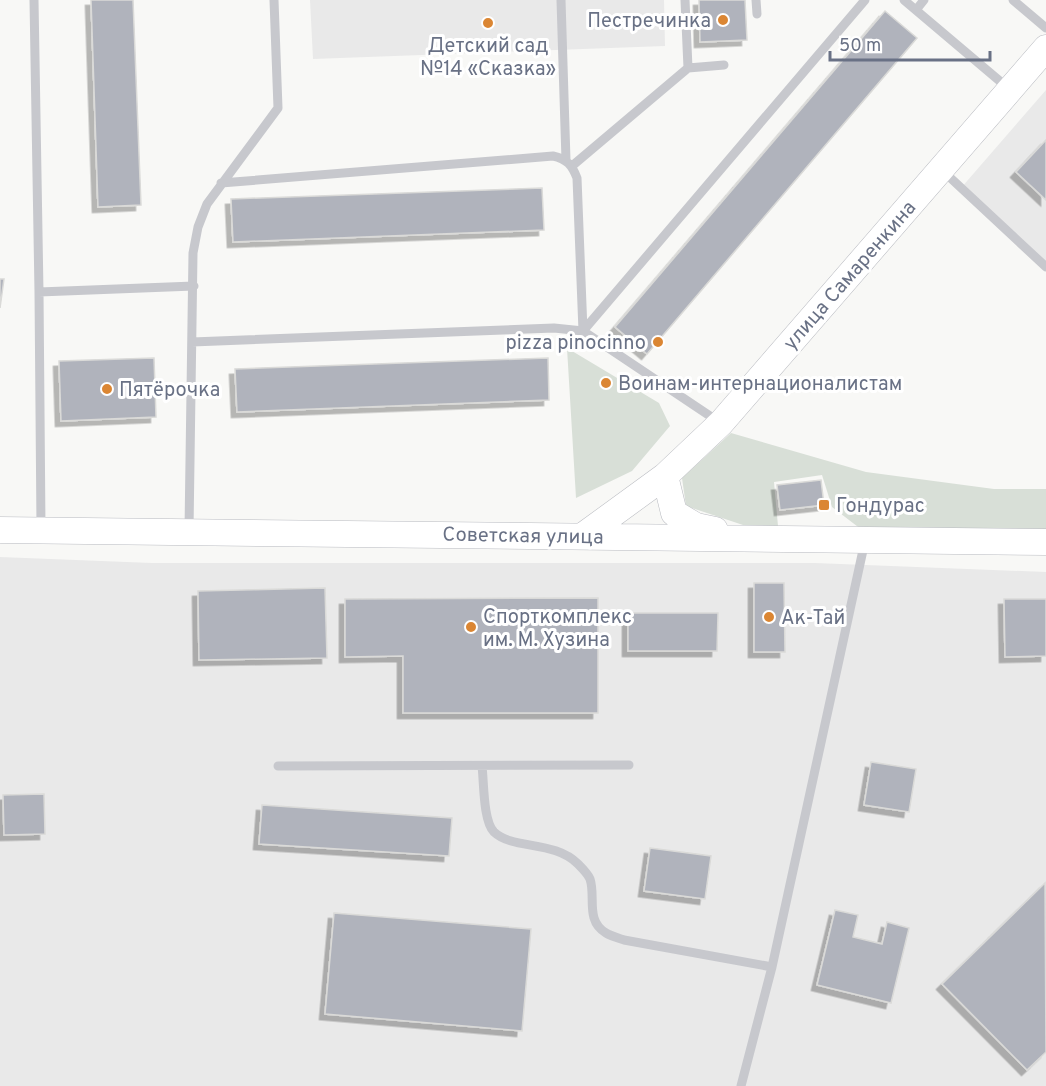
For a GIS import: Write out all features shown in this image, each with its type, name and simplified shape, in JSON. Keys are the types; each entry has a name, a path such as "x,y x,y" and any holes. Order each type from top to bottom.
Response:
{"main road":[{"name":"улица Самаренкина","path":"584,535 665,476 721,423 1046,48"},
{"path":"665,476 674,513 696,526 757,537"},
{"name":"Советская улица","path":"0,530 866,538 1046,542"}],"lane":[{"path":"34,0 40,530"},
{"path":"189,532 193,253 198,227 207,204 278,108 274,0"},
{"path":"561,0 569,163 577,178 583,330"},
{"path":"685,0 688,68"},
{"path":"756,0 757,14"},
{"path":"583,330 865,0"},
{"path":"904,0 1010,90"},
{"path":"916,10 924,0"},
{"path":"1013,0 1046,28"},
{"path":"569,163 688,68 724,65"},
{"path":"222,183 553,156 569,163"},
{"path":"941,169 1046,267"},
{"path":"39,292 194,286"},
{"path":"192,342 554,328 583,330 721,423"},
{"path":"741,1086 772,967 866,538"},
{"path":"278,766 629,765"},
{"path":"482,766 489,826 506,840 555,850 570,857 579,865 590,879 595,921 605,933 624,939 772,967"}],"shaded area":[{"name":"Детский сад №14 «Сказка»","path":"310,0 664,0 665,46 313,59"},
{"path":"1046,90 1046,267 961,188"},
{"path":"567,348 659,403 670,426 632,471 576,498"},
{"path":"731,433 866,472 994,489 1046,489 1046,536 866,533 832,507 822,475 774,482 778,526 746,526 686,506 682,478"},
{"path":"0,557 152,563 815,563 1046,572 1046,1086 0,1086"}],"building":[{"path":"91,0 133,0 141,205 98,207"},
{"name":"Пестречинка","path":"699,0 745,0 747,40 700,42"},
{"path":"885,11 917,38 647,354 615,327"},
{"path":"1046,140 1046,200 1016,172"},
{"path":"542,188 544,230 233,242 231,199"},
{"path":"0,279 4,279 0,308"},
{"path":"154,358 156,417 61,421 59,361"},
{"path":"548,358 549,400 237,412 235,369"},
{"path":"821,480 824,505 780,510 777,485"},
{"name":"Ак-Тай","path":"754,583 784,583 785,652 754,652"},
{"path":"325,588 327,658 199,660 198,591"},
{"name":"Спорткомплекс им. М. Хузина","path":"598,598 598,713 403,713 403,656 345,657 345,599"},
{"path":"1004,599 1046,599 1046,656 1005,657"},
{"path":"628,613 718,613 717,651 628,651"},
{"path":"871,762 916,769 909,812 864,805"},
{"path":"44,794 45,834 4,835 3,795"},
{"path":"262,805 452,818 449,856 259,844"},
{"path":"650,848 711,856 705,899 644,891"},
{"path":"1045,883 1046,1052 1027,1070 942,984"},
{"path":"835,910 858,915 853,937 882,944 887,922 909,928 891,1003 817,985"},
{"path":"334,913 531,929 522,1031 325,1014"}],"place":[{"name":"Пестречинка","path":"723,20"},
{"name":"Детский сад №14 «Сказка»","path":"488,23"},
{"name":"pizza pinocinno","path":"658,342"},
{"name":"Воинам-интернационалистам","path":"606,383"},
{"name":"Пятёрочка","path":"107,389"},
{"name":"Гондурас","path":"824,505"},
{"name":"Ак-Тай","path":"769,617"},
{"name":"Спорткомплекс им. М. Хузина","path":"471,627"}]}
